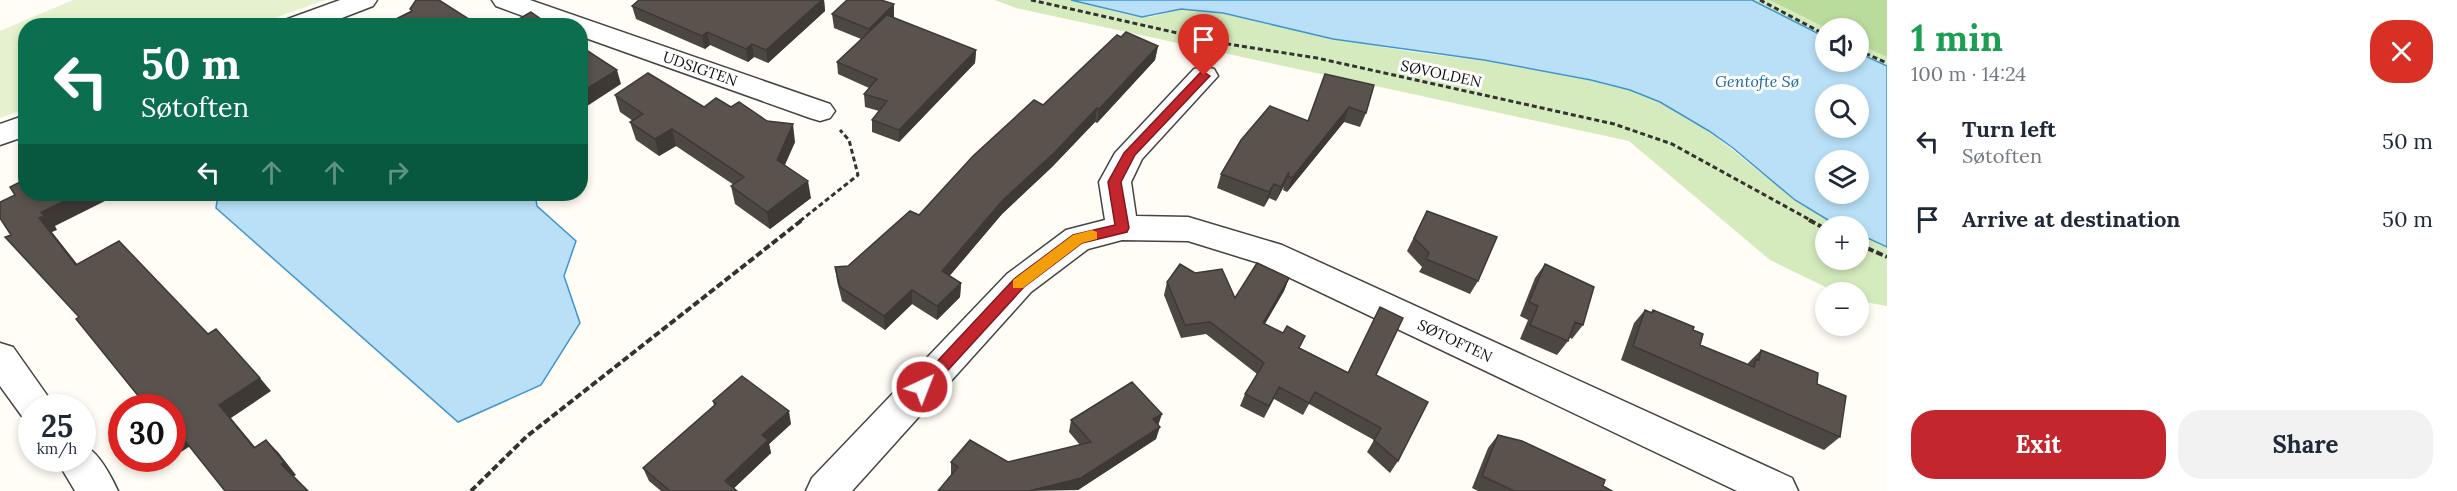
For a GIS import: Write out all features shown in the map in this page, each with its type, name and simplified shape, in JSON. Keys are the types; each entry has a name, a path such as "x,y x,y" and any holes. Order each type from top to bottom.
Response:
{"street":[{"path":"316,18 364,0"},
{"name":"UDSIGTEN","path":"505,0 556,18"},
{"name":"UDSIGTEN","path":"588,29 820,111"},
{"path":"1122,228 1115,182 1130,153 1204,76"},
{"path":"0,135 18,128"},
{"name":"SØTOFTEN","path":"826,491 1019,283 1078,239 1122,228 1188,229 1270,254 1778,491"},
{"path":"0,358 27,394"},
{"path":"84,472 98,491"}],"path":[{"name":"SØVOLDEN","path":"1031,0 1222,43 1317,58 1614,124 1672,144 1815,223"},
{"path":"1760,0 1815,29"},
{"path":"1869,55 1887,63"},
{"path":"471,491 526,437 858,175 849,140 820,111"},
{"path":"1869,249 1887,257"}],"green space":[{"path":"73,0 325,0 275,18 31,18"},
{"path":"995,0 1071,0 1146,17 1182,9 1207,11 1408,51 1570,74 1632,90 1684,115 1772,182 1823,216 1815,216 1815,270 1869,270 1869,239 1887,247 1887,306 1869,303 1869,282 1815,282 1770,260 1629,141 1016,8"},
{"path":"1753,0 1887,0 1887,66 1869,58 1869,18 1815,18 1815,32"},
{"path":"1770,0 1887,0 1887,57 1869,49 1869,18 1815,18 1815,22"},
{"path":"18,23 18,112 0,118 0,31"}],"water":[{"name":"Gentofte Sø","path":"1071,0 1752,0 1815,32 1815,72 1869,72 1869,58 1887,66 1887,247 1869,239 1869,216 1821,216 1795,200 1709,131 1660,102 1630,90 1591,80 1484,60 1333,39 1223,13 1181,9 1142,17"},
{"path":"217,201 536,201 537,206 576,241 564,276 580,323 541,385 458,422 216,208"}],"building":[{"path":"416,0 439,0 467,18 398,18 412,11 410,9"},
{"path":"639,0 822,0 766,50 752,44 746,49 707,32 702,36 632,6"},
{"path":"847,0 881,0 894,4 869,29 832,14"},
{"path":"531,12 540,18 521,18"},
{"path":"887,15 976,50 899,130 872,120 887,101 864,94 877,79 837,62"},
{"path":"1126,32 1158,46 1099,109 1097,108 1054,153 1003,200 942,271 961,283 937,306 912,290 884,316 840,287 835,267 848,266 910,211 919,215 973,156 1034,100 1043,105 1117,35 1121,37"},
{"path":"588,51 617,70 588,88"},
{"path":"648,73 704,107 716,98 731,107 739,102 767,121 793,124 777,160 808,181 767,212 731,186 744,177 672,129 655,139 630,122 643,114 615,95"},
{"path":"1325,74 1374,85 1366,113 1349,107 1292,178 1288,176 1289,172 1281,187 1274,184 1269,192 1221,174 1241,140 1270,106 1308,121"},
{"path":"18,183 18,201 65,201 41,212 44,216 39,218 76,265 119,241 208,334 216,329 260,378 219,405 254,448 266,440 284,462 281,464 308,491 225,491 186,442 186,394 137,394 76,319 79,317 5,237 11,235 0,218 0,202 15,195 10,187"},
{"path":"1427,211 1497,237 1478,281 1426,259 1429,253 1414,238"},
{"path":"1257,263 1289,278 1263,323 1283,333 1287,326 1305,336 1299,348 1348,373 1380,307 1403,318 1376,375 1428,402 1398,461 1374,440 1381,428 1315,392 1309,403 1279,387 1269,406 1245,394 1264,363 1210,322 1185,325 1167,282 1180,264 1195,273 1222,269 1235,298"},
{"path":"1545,264 1594,287 1583,325 1575,322 1568,341 1530,325 1538,306 1529,302"},
{"path":"1645,310 1652,313 1653,310 1694,327 1693,330 1703,334 1700,345 1754,367 1756,359 1759,360 1761,350 1818,373 1817,384 1846,396 1840,437 1633,346"},
{"path":"742,376 789,411 762,435 768,440 725,481 737,491 670,491 643,468 716,404 713,401"},
{"path":"1132,382 1162,414 1153,419 1160,427 1081,478 1029,491 938,491 958,467 951,462 970,440 1008,462 1091,442 1071,420"},
{"path":"1498,435 1522,441 1605,480 1603,486 1612,491 1514,491 1482,476"}],"slow traffic":[{"path":"1018,284 1078,239 1092,235"}],"route":[{"path":"922,387 1019,283 1078,239 1122,228 1115,182 1130,153 1204,76"}]}
